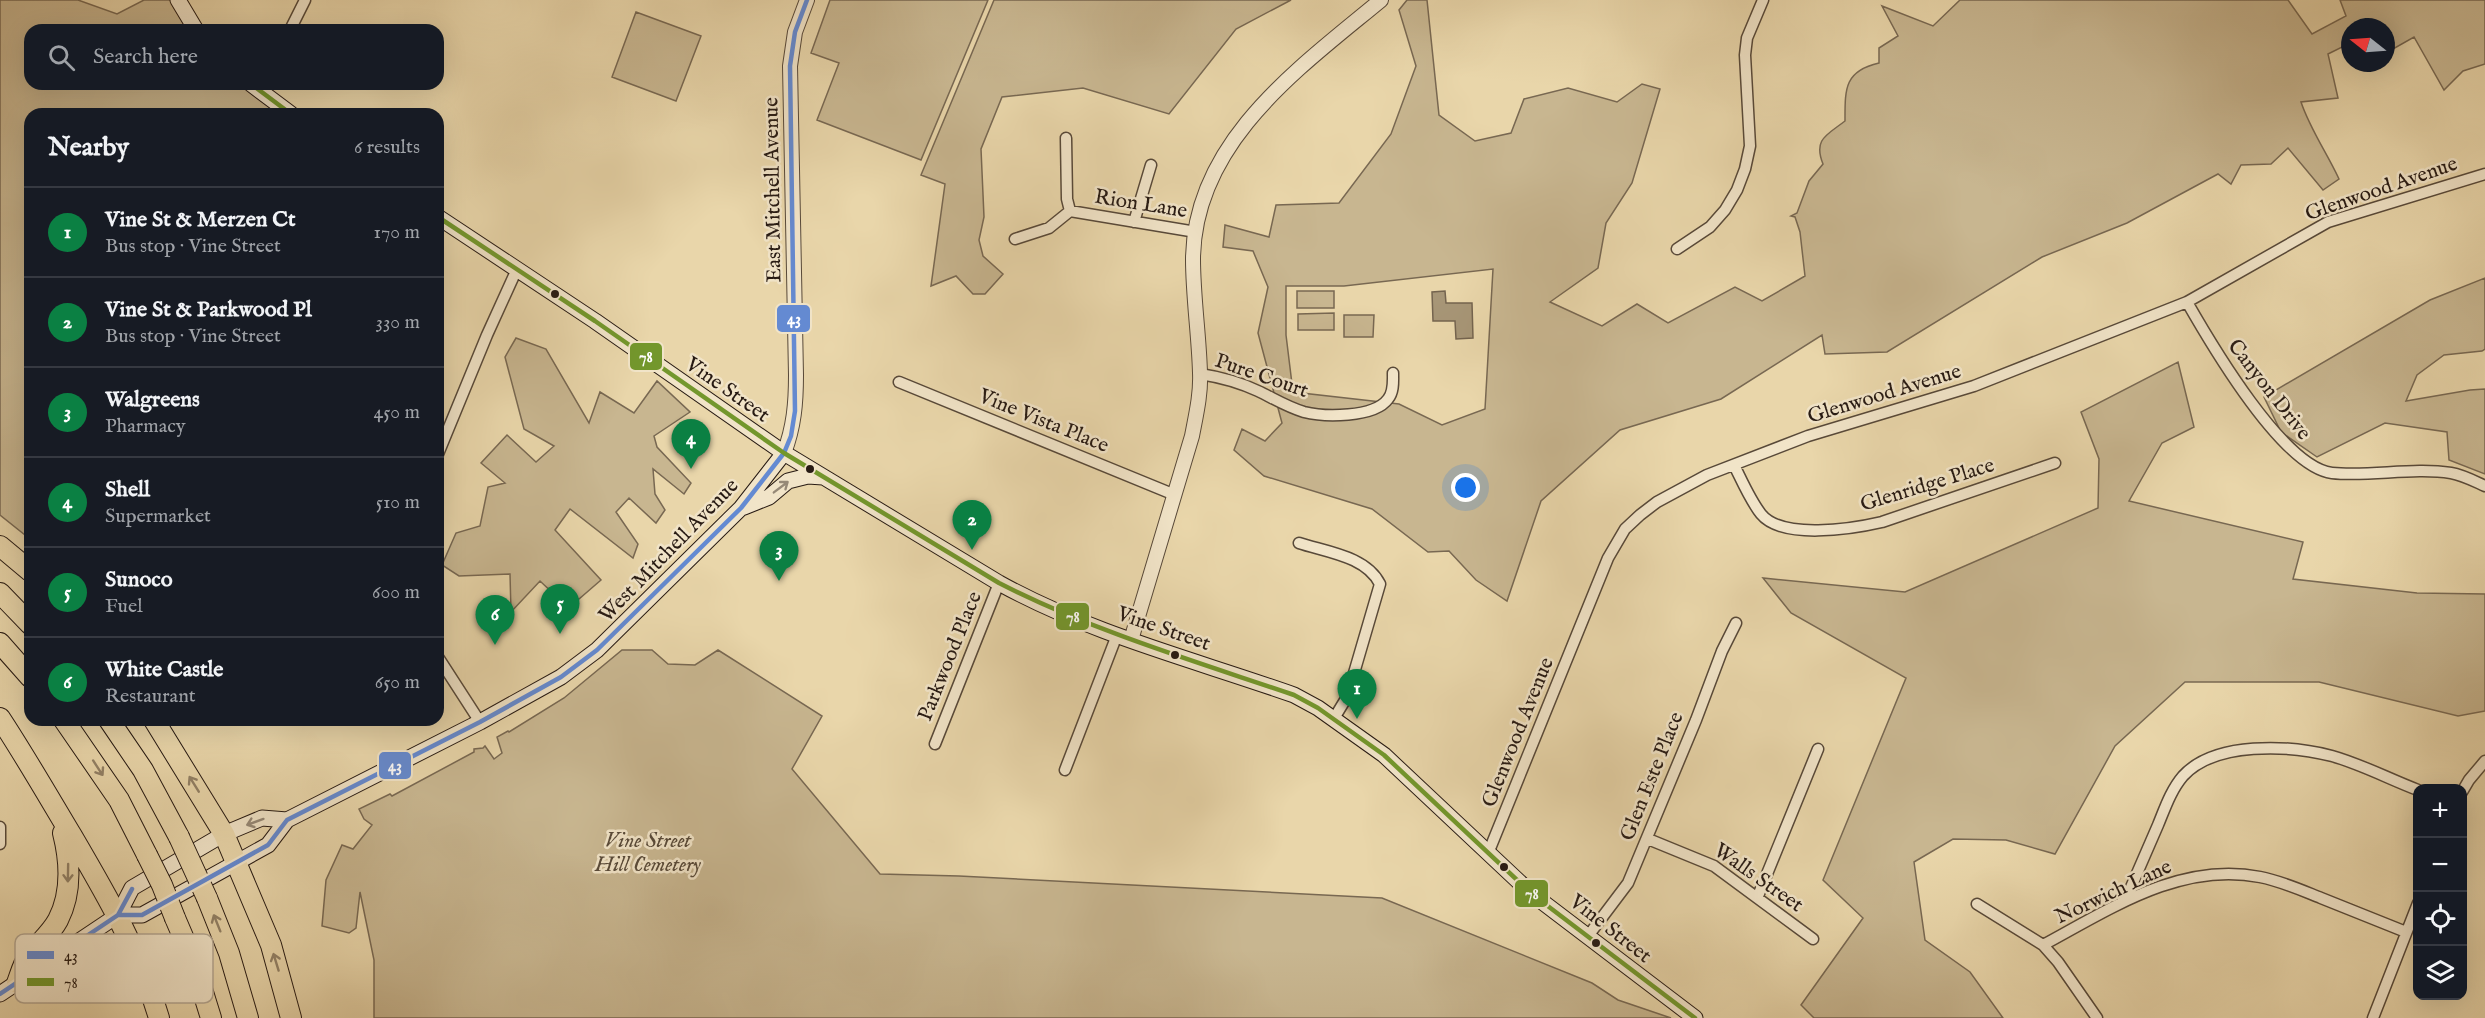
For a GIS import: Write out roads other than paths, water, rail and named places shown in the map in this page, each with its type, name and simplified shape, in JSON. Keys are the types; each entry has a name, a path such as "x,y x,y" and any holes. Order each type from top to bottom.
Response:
{"highway":[{"path":"0,546 24,566"},
{"path":"0,593 24,618"},
{"path":"0,643 24,670"},
{"path":"0,718 60,815 118,915 126,934"},
{"path":"68,726 119,800 162,885 182,934"},
{"path":"113,726 143,770 179,837 229,953 248,1018"},
{"path":"158,726 224,834 271,945 291,1018"},
{"path":"48,934 53,928 64,902 69,878 68,852 60,815"},
{"path":"155,1003 159,1018"},
{"path":"206,1003 211,1018"}],"main road":[{"path":"178,0 192,24"},
{"path":"262,90 284,108"},
{"name":"Vine Street","path":"444,221 595,321 784,453 999,583 1026,598 1124,637 1294,695 1318,708 1384,755 1489,851 1532,894 1695,1018"},
{"name":"West Mitchell Avenue","path":"118,915 142,915 268,845 287,820 480,722 561,677 597,650 741,508 784,453"},
{"path":"741,508 769,497 788,481 808,476 824,477"},
{"name":"West Mitchell Avenue","path":"90,934 118,915 132,888 224,834 262,818 287,820"},
{"name":"West Mitchell Avenue","path":"0,994 15,984"}],"street":[{"path":"293,24 305,0"},
{"name":"East Mitchell Avenue","path":"784,453 794,420 796,375 790,66 795,32 807,0"},
{"path":"1065,770 1124,637 1175,495 1192,436 1200,374 1193,291 1196,232 1207,184 1236,135 1290,78 1381,0"},
{"path":"1677,249 1710,227 1725,210 1737,190 1745,169 1750,146 1745,55 1748,38 1763,0"},
{"path":"1066,138 1067,199 1071,211"},
{"path":"1134,222 1151,165"},
{"name":"Glenwood Avenue","path":"1489,851 1608,558 1625,529 1657,502 1707,475 1808,436 1974,386 2187,302 2328,222 2485,174"},
{"name":"Rion Lane","path":"1015,239 1049,228 1071,211 1196,232"},
{"path":"444,439 517,269"},
{"name":"Canyon Drive","path":"2187,302 2215,351 2237,382 2271,426 2308,465 2333,473 2449,473 2485,486"},
{"name":"Pure Court","path":"1200,374 1236,382 1303,411 1331,415 1378,407 1388,399 1393,387 1393,373"},
{"name":"Vine Vista Place","path":"898,382 1175,495"},
{"name":"Glenridge Place","path":"1734,465 1761,514 1780,528 1796,531 1862,526 1882,522 2055,464"},
{"path":"1299,543 1364,564 1376,576 1380,584 1347,697 1333,720"},
{"name":"Parkwood Place","path":"934,744 999,583"},
{"name":"Glen Este Place","path":"1588,936 1628,883 1648,839 1722,651 1736,623"},
{"path":"444,666 480,722"},
{"path":"1758,896 1818,749"},
{"path":"2125,901 2174,788 2189,771 2207,759 2259,749 2308,751 2350,762 2413,788"},
{"path":"2467,784 2485,761"},
{"path":"0,827 0,844"},
{"name":"Walls Street","path":"1648,839 1714,866 1758,896 1813,939"},
{"name":"Norwich Lane","path":"2043,945 2125,901 2187,878 2205,874 2238,874 2284,884 2406,932"},
{"path":"1977,904 2043,945 2058,962 2097,1018"},
{"path":"2373,1018 2413,915"}],"place":[{"name":"Shell","path":"691,469"},
{"name":"Vine St & Parkwood Pl","path":"972,550"},
{"name":"Walgreens","path":"779,581"},
{"name":"Sunoco","path":"560,634"},
{"name":"White Castle","path":"495,645"},
{"name":"Vine St & Merzen Ct","path":"1357,719"}],"park label":[{"name":"Vine Street Hill Cemetery","path":"648,852"}]}
